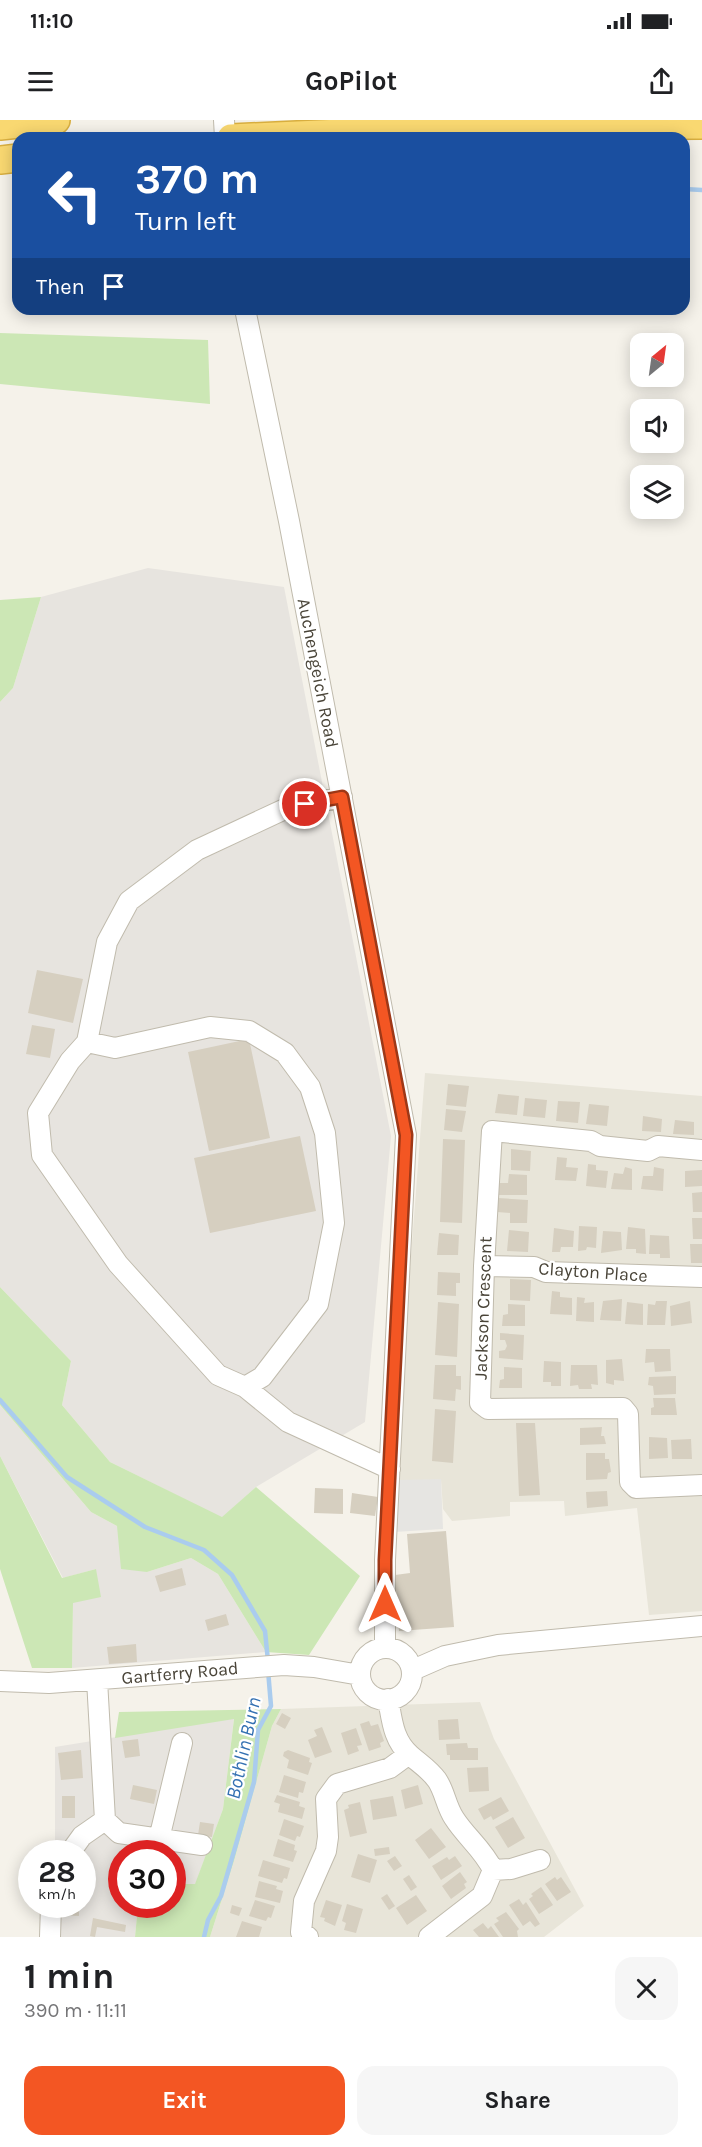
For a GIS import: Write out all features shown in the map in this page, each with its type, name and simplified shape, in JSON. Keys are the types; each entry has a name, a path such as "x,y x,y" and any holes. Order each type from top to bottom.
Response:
{"highway":[{"path":"0,126 56,120"},
{"path":"362,132 494,126 702,125"}],"street":[{"name":"Auchengeich Road","path":"246,315 289,521 406,1135 385,1560 385,1648"},
{"path":"342,797 287,808 196,849 129,901 107,942 87,1042 70,1061 38,1113 42,1155 118,1264 218,1375 244,1387 288,1422 390,1469"},
{"path":"87,1042 115,1048 210,1027 249,1030 285,1053 310,1087 324,1133 334,1223 318,1304 262,1377 244,1387"},
{"name":"Jackson Crescent","path":"702,1150 658,1146 648,1150 600,1146 591,1141 492,1131 484,1266 480,1403 488,1409 623,1408 628,1414 630,1482 636,1488 702,1485"},
{"name":"Clayton Place","path":"484,1266 534,1267 546,1272 702,1277"},
{"path":"413,1670 445,1656 498,1645 702,1626"},
{"path":"385,1648 402,1653 410,1661 413,1670 406,1689 397,1698 388,1700 378,1698 369,1692 360,1675 362,1664 367,1657 376,1650 385,1648"},
{"name":"Gartferry Road","path":"0,1681 49,1683 285,1665 314,1667 360,1675"},
{"path":"97,1680 105,1820 119,1833 202,1845"},
{"path":"388,1700 393,1730 398,1740 409,1754 439,1782 453,1817 486,1855 493,1870 482,1896 429,1937"},
{"path":"159,1839 182,1743"},
{"path":"302,1935 304,1901 326,1851 326,1799 337,1784 390,1768 409,1754"},
{"path":"79,1840 105,1820"},
{"path":"493,1870 511,1869 540,1860"},
{"path":"50,1937 51,1918"}],"shaded area":[{"path":"148,568 284,587 391,1136 365,1422 256,1487 222,1518 110,1462 62,1405 71,1361 0,1287 0,702 13,688 41,597"},
{"path":"425,1073 702,1096 702,1611 649,1615 637,1508 565,1516 564,1501 510,1502 510,1516 452,1521 443,1509 441,1480 397,1480"},
{"path":"0,1405 91,1512 117,1526 147,1572 191,1558 218,1574 266,1652 72,1668 73,1602 96,1569 63,1578 0,1456"},
{"path":"441,1479 443,1529 394,1532 397,1480"},
{"path":"480,1702 494,1739 584,1906 544,1937 210,1937 272,1726 281,1709"},
{"path":"234,1718 223,1809 195,1885 186,1885 186,1840 108,1840 108,1918 137,1918 135,1937 55,1937 55,1918 96,1918 96,1840 55,1840 55,1747"}],"green space":[{"path":"0,333 208,340 210,404 0,384"},
{"path":"41,597 13,688 0,702 0,600"},
{"path":"0,1287 71,1361 62,1405 110,1462 222,1517 256,1487 360,1576 309,1655 266,1652 218,1574 191,1558 147,1572 121,1569 117,1526 91,1512 0,1405"},
{"path":"0,1456 62,1578 96,1569 101,1597 73,1603 72,1668 32,1668 0,1569"},
{"path":"281,1709 272,1726 210,1937 135,1937 137,1918 186,1918 186,1884 195,1884 223,1809 234,1719 115,1738 119,1712"}],"building":[{"path":"37,970 83,979 73,1023 28,1013"},
{"path":"32,1025 55,1029 50,1058 26,1054"},
{"path":"249,1039 270,1138 209,1151 188,1052"},
{"path":"448,1084 469,1086 466,1107 446,1105"},
{"path":"498,1094 519,1096 517,1115 495,1113"},
{"path":"525,1098 547,1100 545,1118 523,1116"},
{"path":"558,1101 580,1102 578,1123 556,1121"},
{"path":"589,1104 609,1106 607,1126 586,1124"},
{"path":"446,1109 466,1111 462,1132 444,1130"},
{"path":"643,1116 662,1119 661,1132 642,1131"},
{"path":"675,1120 694,1122 694,1135 673,1134"},
{"path":"300,1136 316,1211 210,1233 194,1158"},
{"path":"443,1139 465,1140 462,1223 440,1222"},
{"path":"511,1149 531,1151 530,1171 511,1170"},
{"path":"557,1157 567,1158 566,1167 578,1168 576,1181 555,1180"},
{"path":"588,1164 596,1165 596,1170 608,1171 606,1188 586,1186"},
{"path":"625,1167 632,1169 632,1190 611,1189 614,1173 623,1174"},
{"path":"654,1167 664,1169 663,1191 641,1189 643,1176 653,1176"},
{"path":"702,1170 702,1186 685,1187 685,1171"},
{"path":"509,1174 527,1175 527,1195 498,1195 498,1183 508,1183"},
{"path":"702,1192 702,1212 693,1212 692,1193"},
{"path":"498,1198 528,1200 527,1223 510,1223 510,1213 497,1212"},
{"path":"692,1218 702,1218 702,1239 693,1239"},
{"path":"579,1226 597,1227 596,1248 587,1247 586,1250 578,1251"},
{"path":"628,1227 645,1229 646,1254 636,1253 636,1249 626,1249"},
{"path":"554,1228 574,1231 573,1247 561,1247 560,1252 552,1252"},
{"path":"509,1230 529,1232 528,1252 507,1251"},
{"path":"603,1231 621,1232 622,1250 601,1253"},
{"path":"439,1233 459,1235 458,1255 437,1255"},
{"path":"650,1235 669,1236 670,1258 660,1258 660,1254 649,1254"},
{"path":"690,1244 702,1244 702,1263 691,1263"},
{"path":"438,1272 460,1273 460,1283 456,1283 456,1296 437,1295"},
{"path":"510,1279 531,1280 530,1301 510,1300"},
{"path":"552,1291 560,1292 560,1297 572,1298 572,1315 550,1314"},
{"path":"577,1297 585,1298 584,1303 594,1302 594,1322 576,1321"},
{"path":"622,1299 621,1321 600,1320 603,1301"},
{"path":"656,1301 667,1301 665,1325 647,1325 648,1304 655,1305"},
{"path":"690,1301 692,1323 671,1326 670,1306"},
{"path":"438,1302 459,1304 457,1357 435,1355"},
{"path":"627,1302 643,1304 643,1325 625,1324"},
{"path":"508,1304 525,1305 525,1326 502,1326 503,1315 508,1314"},
{"path":"500,1333 524,1335 523,1360 499,1358 499,1351 505,1350 507,1346 505,1340 500,1340"},
{"path":"646,1349 670,1349 671,1371 655,1372 654,1362 645,1363"},
{"path":"622,1359 624,1381 614,1380 614,1385 606,1383 606,1360"},
{"path":"544,1361 561,1362 561,1386 551,1386 551,1382 543,1382"},
{"path":"435,1365 456,1365 456,1376 461,1376 461,1390 456,1389 455,1401 433,1399"},
{"path":"571,1365 597,1365 598,1385 591,1384 592,1389 579,1389 578,1385 570,1386"},
{"path":"504,1367 522,1368 522,1388 499,1388 500,1380 504,1379"},
{"path":"676,1376 676,1394 654,1395 653,1386 648,1385 649,1377"},
{"path":"653,1398 675,1398 677,1415 651,1415 651,1408 654,1407"},
{"path":"435,1409 456,1411 453,1463 432,1461"},
{"path":"516,1423 535,1423 540,1495 519,1496"},
{"path":"602,1427 601,1436 604,1436 606,1444 580,1445 580,1428"},
{"path":"649,1437 667,1438 668,1458 649,1459"},
{"path":"691,1439 692,1459 672,1459 671,1440"},
{"path":"586,1453 605,1453 605,1459 609,1459 611,1472 608,1473 607,1479 586,1480"},
{"path":"315,1488 343,1489 343,1514 314,1513"},
{"path":"607,1491 608,1506 587,1508 586,1492"},
{"path":"352,1493 378,1497 375,1516 350,1513"},
{"path":"446,1531 454,1627 399,1631 395,1575 410,1573 407,1534"},
{"path":"182,1568 186,1585 160,1592 155,1576"},
{"path":"226,1614 229,1625 208,1631 205,1620"},
{"path":"136,1644 137,1662 109,1664 107,1647"},
{"path":"282,1713 291,1718 285,1729 276,1724"},
{"path":"458,1719 460,1739 439,1740 438,1720"},
{"path":"369,1721 371,1726 378,1724 384,1741 380,1743 381,1747 369,1751 360,1724"},
{"path":"322,1727 332,1752 315,1758 308,1740 317,1736 314,1730"},
{"path":"356,1728 362,1745 357,1746 359,1751 348,1755 341,1733"},
{"path":"138,1739 140,1756 125,1758 122,1741"},
{"path":"467,1743 468,1748 478,1748 478,1760 450,1760 446,1744"},
{"path":"81,1750 83,1778 61,1780 58,1753"},
{"path":"288,1750 310,1758 309,1762 312,1763 308,1775 287,1768 289,1760 283,1756"},
{"path":"488,1767 489,1791 469,1792 467,1768"},
{"path":"284,1775 306,1782 303,1793 299,1792 298,1798 279,1792"},
{"path":"133,1785 157,1790 154,1804 130,1799"},
{"path":"418,1785 423,1804 405,1809 401,1790"},
{"path":"277,1795 300,1802 299,1806 305,1808 302,1819 278,1812 280,1804 274,1802"},
{"path":"62,1796 75,1796 75,1818 62,1818"},
{"path":"393,1796 397,1816 373,1820 370,1800"},
{"path":"501,1797 509,1811 493,1820 491,1816 484,1820 478,1809"},
{"path":"360,1802 367,1833 350,1837 344,1810 349,1808 348,1805"},
{"path":"513,1817 525,1838 508,1848 495,1827"},
{"path":"284,1819 304,1826 300,1837 297,1836 295,1841 279,1835"},
{"path":"200,1822 214,1824 212,1837 198,1835"},
{"path":"431,1828 446,1847 429,1859 415,1840"},
{"path":"278,1839 295,1845 294,1850 297,1851 293,1862 273,1856"},
{"path":"389,1847 390,1854 375,1856 374,1849"},
{"path":"358,1854 377,1860 370,1883 351,1877"},
{"path":"395,1856 402,1866 394,1871 387,1861"},
{"path":"455,1856 462,1866 441,1880 432,1866 447,1857 449,1860"},
{"path":"263,1860 290,1868 287,1879 284,1878 282,1883 258,1876"},
{"path":"460,1872 467,1882 464,1884 466,1888 451,1899 442,1886"},
{"path":"409,1875 417,1887 411,1891 403,1879"},
{"path":"555,1877 557,1880 561,1877 571,1892 557,1901 545,1884"},
{"path":"259,1881 277,1886 276,1889 283,1891 280,1903 255,1897"},
{"path":"541,1887 553,1905 539,1914 529,1899 533,1896 531,1894"},
{"path":"387,1894 395,1906 389,1910 381,1898"},
{"path":"416,1895 427,1911 407,1925 396,1908"},
{"path":"519,1899 523,1905 526,1902 540,1924 535,1927 530,1921 523,1926 509,1905"},
{"path":"255,1900 275,1906 271,1918 268,1917 266,1921 249,1916"},
{"path":"326,1900 342,1905 335,1926 320,1917"},
{"path":"347,1904 363,1909 356,1933 344,1930 346,1923 342,1921"},
{"path":"232,1905 242,1908 239,1916 230,1913"},
{"path":"506,1912 519,1929 518,1937 503,1937 494,1924 499,1921 496,1918"},
{"path":"93,1918 126,1925 125,1932 97,1927 95,1937 90,1936"},
{"path":"242,1921 262,1927 259,1937 236,1937"},
{"path":"483,1923 488,1929 491,1926 499,1937 479,1937 473,1930"}],"waterway":[{"path":"690,189 702,190"},
{"name":"Bothlin Burn","path":"0,1400 67,1477 145,1527 204,1550 232,1575 265,1631 268,1661"},
{"name":"Bothlin Burn","path":"204,1937 208,1920 221,1896 254,1782 258,1730 271,1706 268,1670"}],"route":[{"path":"305,804 342,797 406,1135 385,1560 385,1604"}]}
